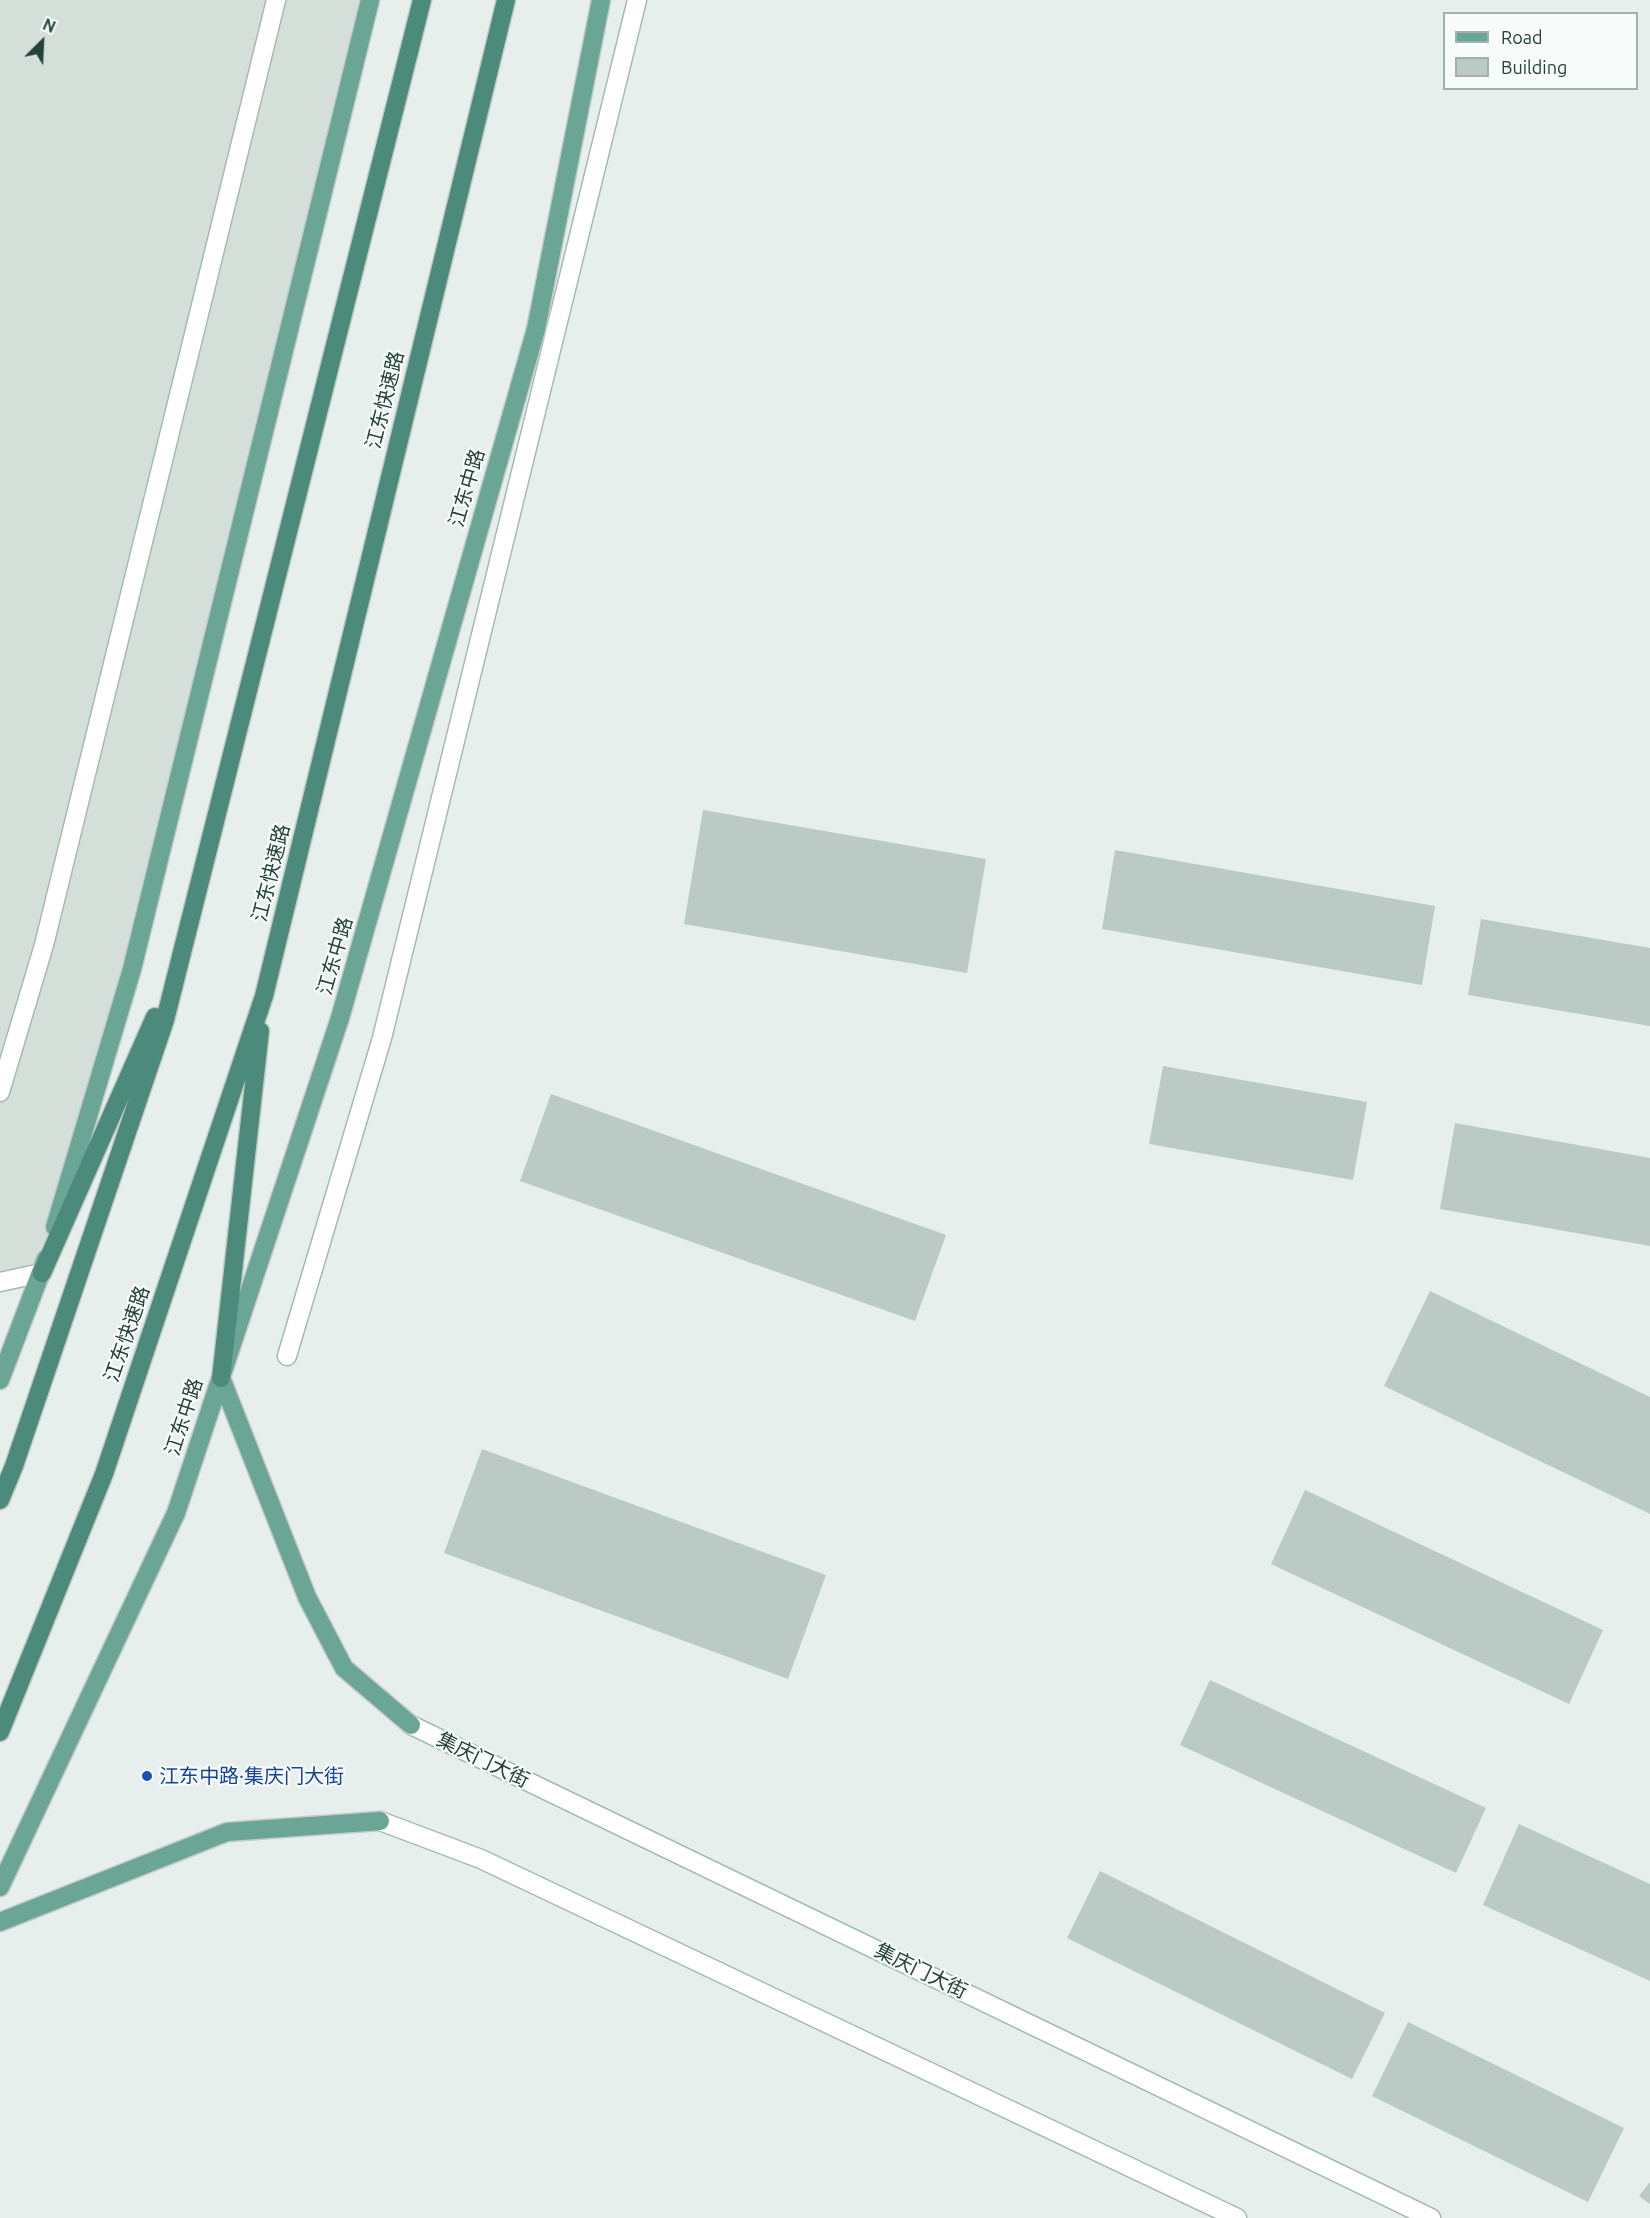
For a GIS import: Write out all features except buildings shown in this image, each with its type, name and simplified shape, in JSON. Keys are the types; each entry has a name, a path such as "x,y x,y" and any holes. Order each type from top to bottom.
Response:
{"highway":[{"path":"0,1500 14,1466 165,1020 422,0"},
{"name":"江东快速路","path":"0,1732 104,1474 264,996 506,0"},
{"path":"42,1273 178,963"},
{"path":"221,1378 264,996"}],"main road":[{"path":"0,1380 42,1273 132,969 370,0"},
{"name":"江东中路","path":"0,1887 176,1512 340,1018 536,329 602,0"},
{"path":"221,1378 307,1597 344,1668 411,1725"},
{"path":"0,1922 227,1832 380,1821"}],"street":[{"path":"0,1092 44,945 276,0"},
{"path":"287,1356 382,1038 637,0"},
{"path":"0,1282 42,1273"},
{"name":"集庆门大街","path":"411,1725 1431,2218"},
{"path":"380,1821 481,1859 1237,2218"}],"shaded area":[{"path":"0,0 370,0 132,969 42,1273 0,1282"}],"place":[{"name":"江东中路·集庆门大街","path":"147,1776"}]}
